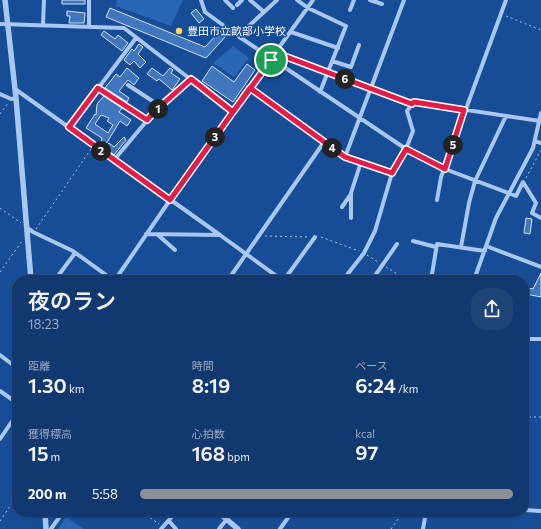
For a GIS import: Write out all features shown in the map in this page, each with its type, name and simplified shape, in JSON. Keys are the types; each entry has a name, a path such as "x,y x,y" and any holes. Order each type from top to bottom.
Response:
{"street":[{"path":"5,0 15,89 13,98 31,275"},
{"path":"43,25 44,0"},
{"path":"89,0 89,27"},
{"path":"201,0 205,12 271,60 406,149 445,169 516,196 523,182"},
{"path":"225,0 232,8"},
{"path":"237,4 242,0"},
{"path":"250,0 264,12"},
{"path":"238,36 277,0"},
{"path":"297,0 308,8 346,26 320,92"},
{"path":"117,275 313,0"},
{"path":"350,10 354,0"},
{"path":"370,0 382,4"},
{"path":"345,157 404,0"},
{"path":"437,200 441,177 464,110 506,0"},
{"path":"0,24 8,23 124,28 233,112"},
{"path":"291,32 338,48"},
{"path":"69,127 136,38"},
{"path":"332,61 352,67 359,45"},
{"path":"276,53 412,104 414,102 540,121"},
{"path":"114,160 160,106 191,79"},
{"path":"128,85 160,106"},
{"path":"98,88 147,120"},
{"path":"250,88 345,157 392,173"},
{"path":"15,89 276,275"},
{"path":"0,94 13,98"},
{"path":"347,275 364,254 376,231 392,173 406,149 413,131 407,111 412,104"},
{"path":"476,275 496,218 533,148 541,113"},
{"path":"461,247 469,203 476,181 506,116"},
{"path":"535,141 541,143"},
{"path":"232,275 324,142"},
{"path":"351,218 351,194 360,162"},
{"path":"523,182 536,202 532,213 541,218"},
{"path":"342,207 351,194"},
{"path":"26,227 75,253 107,275"},
{"path":"146,234 220,235"},
{"path":"158,235 175,250"},
{"path":"287,275 315,237"},
{"path":"413,241 436,247"},
{"path":"376,275 397,244"},
{"path":"432,275 436,244 485,251"},
{"path":"486,246 541,267"},
{"path":"59,275 75,253"},
{"path":"529,339 541,339"},
{"path":"0,355 12,364"},
{"path":"0,391 12,399"},
{"path":"1,436 12,421"},
{"path":"529,510 541,511"},
{"path":"45,517 46,529"},
{"path":"51,529 59,517"},
{"path":"162,528 172,517"},
{"path":"224,517 238,529"},
{"path":"280,529 288,517"},
{"path":"423,529 425,517"},
{"path":"219,529 227,519"},
{"path":"169,521 176,529"}],"path":[{"path":"501,14 541,30"},
{"path":"0,114 13,98"},
{"path":"33,232 93,145"},
{"path":"523,182 541,150"},
{"path":"0,208 26,227"},
{"path":"0,272 24,238 28,238"},
{"path":"364,254 399,275"},
{"path":"529,417 541,417"},
{"path":"0,521 12,503"},
{"path":"148,517 162,528"},
{"path":"391,529 399,517"}],"shaded area":[{"path":"117,0 183,0 171,26 116,6"},
{"path":"233,46 249,58 234,77 213,63"},
{"path":"66,517 84,529 58,529"}],"building":[{"path":"62,0 85,0 85,4 62,4"},
{"path":"110,8 205,47 220,31 226,36 206,58 106,17"},
{"path":"196,9 204,19 199,23 191,13"},
{"path":"67,11 85,13 84,23 69,23 70,16 67,16"},
{"path":"104,31 115,39 118,35 128,43 122,51 101,35"},
{"path":"139,44 143,47 138,54 146,62 140,68 134,61 130,65 124,60 132,49 134,51"},
{"path":"247,64 255,70 233,102 202,81 212,66 234,82"},
{"path":"127,68 139,78 134,85 128,80 119,91 129,98 127,102 105,88 116,74 120,77"},
{"path":"152,68 163,76 170,68 173,70 171,73 180,79 172,90 159,79 157,81 147,74"},
{"path":"104,96 122,108 119,112 131,120 127,126 120,121 106,144 101,141 102,138 86,128 95,114 96,115 97,104","holes":["101,115 109,118 107,121 113,125 108,133 95,124"]},
{"path":"124,137 126,140 114,155 105,148 109,143 114,147"},
{"path":"526,218 532,219 530,234 524,233"},
{"path":"541,273 541,297 529,295 529,288 533,289"}],"place":[{"name":"豊田市立畝部小学校","path":"179,31"}],"route":[{"path":"271,60 250,88 233,112 191,79 147,120 98,88 69,127 170,200 250,88 345,157 392,173 406,149 445,169 464,110 414,102 412,104 276,53 271,60"}]}
